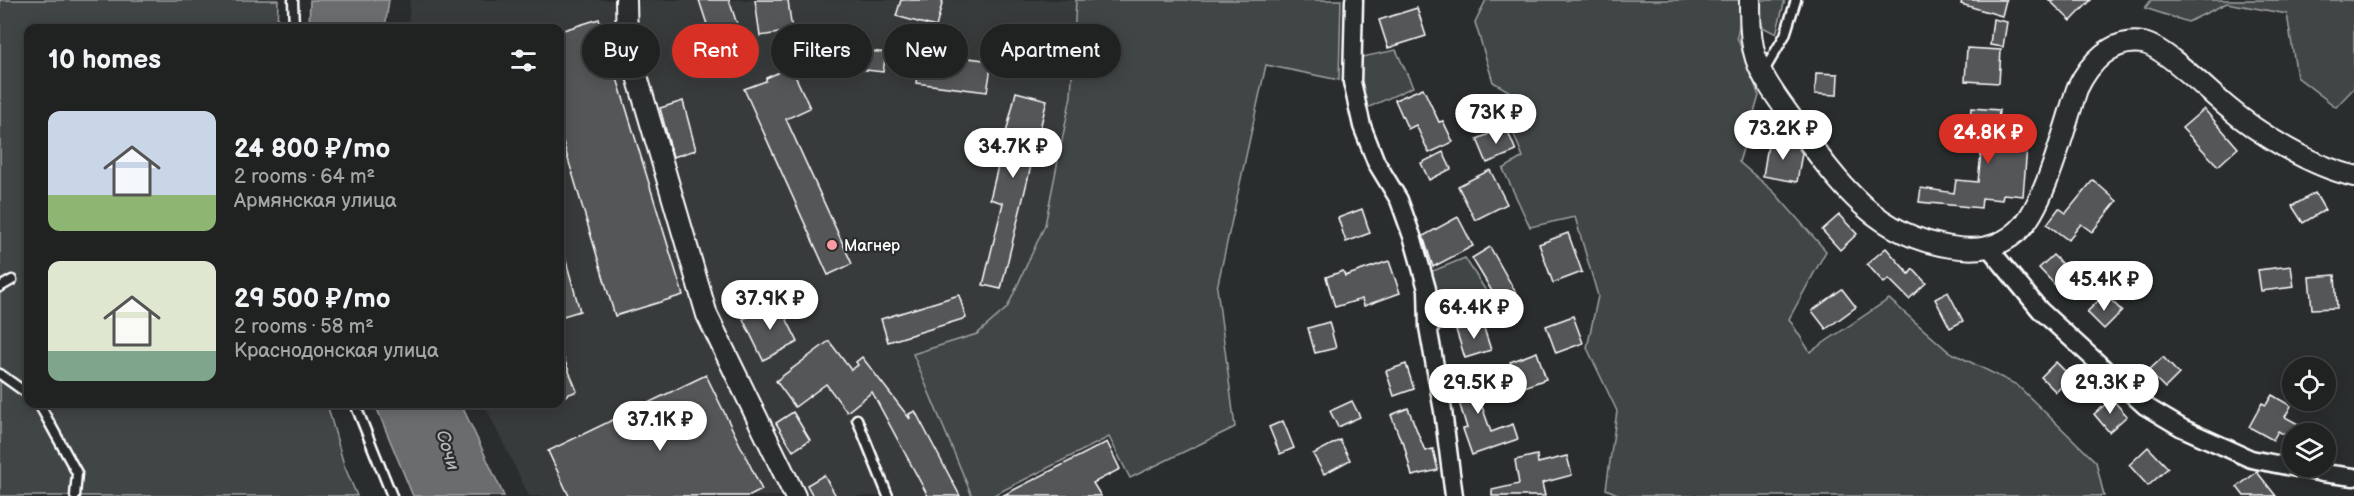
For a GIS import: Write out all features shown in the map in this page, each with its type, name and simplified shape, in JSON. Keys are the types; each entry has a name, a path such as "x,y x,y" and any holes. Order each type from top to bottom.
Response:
{"street":[{"path":"626,0 627,42 707,315 795,496"},
{"path":"1354,0 1352,81 1362,126 1376,162 1399,200 1427,289 1428,327 1455,496"},
{"path":"1750,0 1750,36 1762,74 1831,173 1857,203 1881,221 1908,235 1944,246 1971,250 1989,248 2006,241 2028,222 2045,185 2077,89 2084,75 2093,62 2113,47 2129,42 2145,43 2175,62 2229,108 2284,146 2335,172 2354,176"},
{"path":"1989,248 2040,310 2145,406 2182,428 2251,459 2354,477"}],"lane":[{"path":"293,0 294,24"},
{"path":"1762,74 1785,35 1796,0"},
{"path":"0,287 12,280"},
{"path":"1428,327 1518,307"},
{"path":"0,374 24,391"},
{"path":"41,408 77,473 75,496"},
{"path":"357,408 392,496"},
{"path":"857,419 888,496"}],"shaded area":[{"path":"0,0 278,0 277,24 24,24 24,408 328,408 344,465 357,496 0,496"},
{"path":"410,0 1076,0 1075,24 980,24 980,78 1072,78 1071,96 1045,225 1007,308 977,334 914,354 972,496 529,496 486,408 564,408 564,24 408,24"},
{"path":"1076,0 1341,0 1339,80 1266,65 1217,288 1235,427 1130,478 1109,437 992,496 972,496 913,354 977,334 1007,308 1045,225 1071,96 1072,78 1121,78 1121,24 1075,24"},
{"path":"1486,0 1744,0 1737,37 1759,96 1739,162 1774,192 1826,251 1789,319 1810,352 1889,299 1948,351 2017,385 2096,462 2104,496 1622,496 1606,489 1617,411 1587,348 1598,296 1575,217 1530,227 1503,169 1523,157 1509,122 1524,100 1493,82 1475,22"},
{"path":"1759,0 1785,0 1776,34 1759,25"},
{"path":"2151,0 2354,0 2354,88 2336,107 2297,77 2287,14 2227,3 2188,22 2145,8"},
{"path":"1396,50 1413,87 1365,109 1357,81 1357,58"},
{"path":"1465,258 1495,305 1434,320 1428,273"}],"water":[{"path":"310,0 389,0 386,24 309,24"},
{"name":"Сочи","path":"377,408 463,408 504,496 413,496"}],"building":[{"path":"699,0 729,0 737,24 707,24"},
{"path":"755,0 788,0 791,24 771,24 771,34 760,36"},
{"path":"901,0 943,0 937,24 925,24 896,16"},
{"path":"1962,0 2006,0 2002,16 1961,4"},
{"path":"2049,0 2091,0 2071,21"},
{"path":"1417,8 1426,36 1388,48 1379,20"},
{"path":"599,19 601,24 583,24"},
{"path":"1993,19 2007,22 2003,47 1990,45"},
{"path":"582,24 582,78 617,78 683,295 615,316 564,145 564,30"},
{"path":"1967,48 2001,50 1999,83 1965,81"},
{"path":"872,51 884,53 883,72 872,71"},
{"path":"968,58 980,60 980,78 989,78 987,92 916,83 917,78 968,78"},
{"path":"1816,73 1838,74 1837,95 1815,94"},
{"path":"771,76 771,78 796,78 810,108 786,119 852,264 828,275 744,89 766,81 766,78"},
{"path":"1423,88 1439,122 1443,121 1453,142 1429,153 1416,125 1408,129 1395,100"},
{"path":"1016,92 1047,100 1001,289 983,285 1003,203 990,199"},
{"path":"683,101 696,150 673,157 660,108"},
{"path":"1971,108 1999,110 1997,132 2028,135 2023,196 2003,194 2002,200 1982,198 1981,208 1919,202 1921,188 1954,193 1956,180 1978,182 1981,153 1967,151"},
{"path":"2204,109 2238,148 2218,166 2182,128"},
{"path":"1506,127 1516,151 1487,163 1477,139"},
{"path":"1769,139 1795,143 1802,153 1797,182 1763,176"},
{"path":"1443,152 1451,169 1429,180 1421,163"},
{"path":"1490,170 1507,204 1475,220 1458,186"},
{"path":"2093,180 2117,201 2092,232 2081,224 2068,240 2047,224 2059,208 2066,213"},
{"path":"2315,193 2325,210 2303,223 2292,206"},
{"path":"1362,209 1370,233 1346,242 1338,218"},
{"path":"1839,215 1857,234 1840,250 1822,230"},
{"path":"1458,217 1473,246 1433,267 1423,236"},
{"path":"1568,233 1582,272 1553,283 1539,244"},
{"path":"1490,247 1516,293 1499,303 1472,258"},
{"path":"1886,248 1909,274 1913,269 1926,283 1909,299 1889,279 1884,283 1867,264"},
{"path":"564,254 580,311 564,316"},
{"path":"2053,255 2072,274 2058,288 2039,268"},
{"path":"1389,261 1400,293 1364,306 1362,299 1335,307 1326,277 1343,271 1345,276"},
{"path":"2291,266 2294,287 2261,291 2258,270"},
{"path":"2335,275 2337,308 2312,309 2309,277"},
{"path":"1842,289 1856,307 1826,329 1812,311"},
{"path":"1948,292 1963,321 1950,328 1935,299"},
{"path":"2105,294 2122,311 2104,329 2087,312"},
{"path":"959,295 966,318 888,342 881,319"},
{"path":"778,302 798,342 763,360 743,319"},
{"path":"1573,316 1583,343 1556,353 1546,326"},
{"path":"1329,322 1336,348 1315,353 1308,328"},
{"path":"1482,322 1491,350 1465,358 1456,330"},
{"path":"829,341 851,370 858,365 856,362 862,357 910,419 909,414 915,411 960,496 928,496 872,392 847,412 826,384 795,407 776,381"},
{"path":"1537,352 1546,379 1519,389 1510,362"},
{"path":"2163,357 2179,374 2165,388 2148,371"},
{"path":"564,359 577,391 564,396"},
{"path":"2056,362 2071,377 2056,392 2041,377"},
{"path":"1406,364 1414,389 1394,396 1386,371"},
{"path":"1477,368 1486,396 1479,398 1491,432 1513,424 1518,439 1472,455 1463,429 1467,428 1451,376"},
{"path":"706,375 762,490 750,496 569,496 548,451"},
{"path":"2272,395 2282,401 2282,411 2288,411 2285,417 2296,423 2282,423 2282,433 2278,431 2273,440 2249,427 2262,403 2266,405"},
{"path":"2112,399 2127,416 2109,432 2094,414"},
{"path":"1352,401 1360,417 1338,427 1330,411"},
{"path":"1408,408 1425,451 1433,449 1438,470 1412,476 1403,441 1401,441 1391,415"},
{"path":"793,412 810,440 793,451 776,423"},
{"path":"1283,421 1294,448 1280,454 1269,427"},
{"path":"1340,440 1350,460 1324,474 1313,454"},
{"path":"1107,442 1120,469 1093,483 1101,496 1002,496"},
{"path":"2148,447 2168,468 2148,486 2129,465"},
{"path":"1537,455 1538,463 1567,456 1572,475 1542,483 1545,496 1492,496 1492,490 1519,484 1515,460"},
{"path":"2257,472 2276,496 2244,496 2237,487"},
{"path":"824,475 836,496 813,496 807,485"}],"place":[{"name":"Магнер","path":"832,245"}]}
